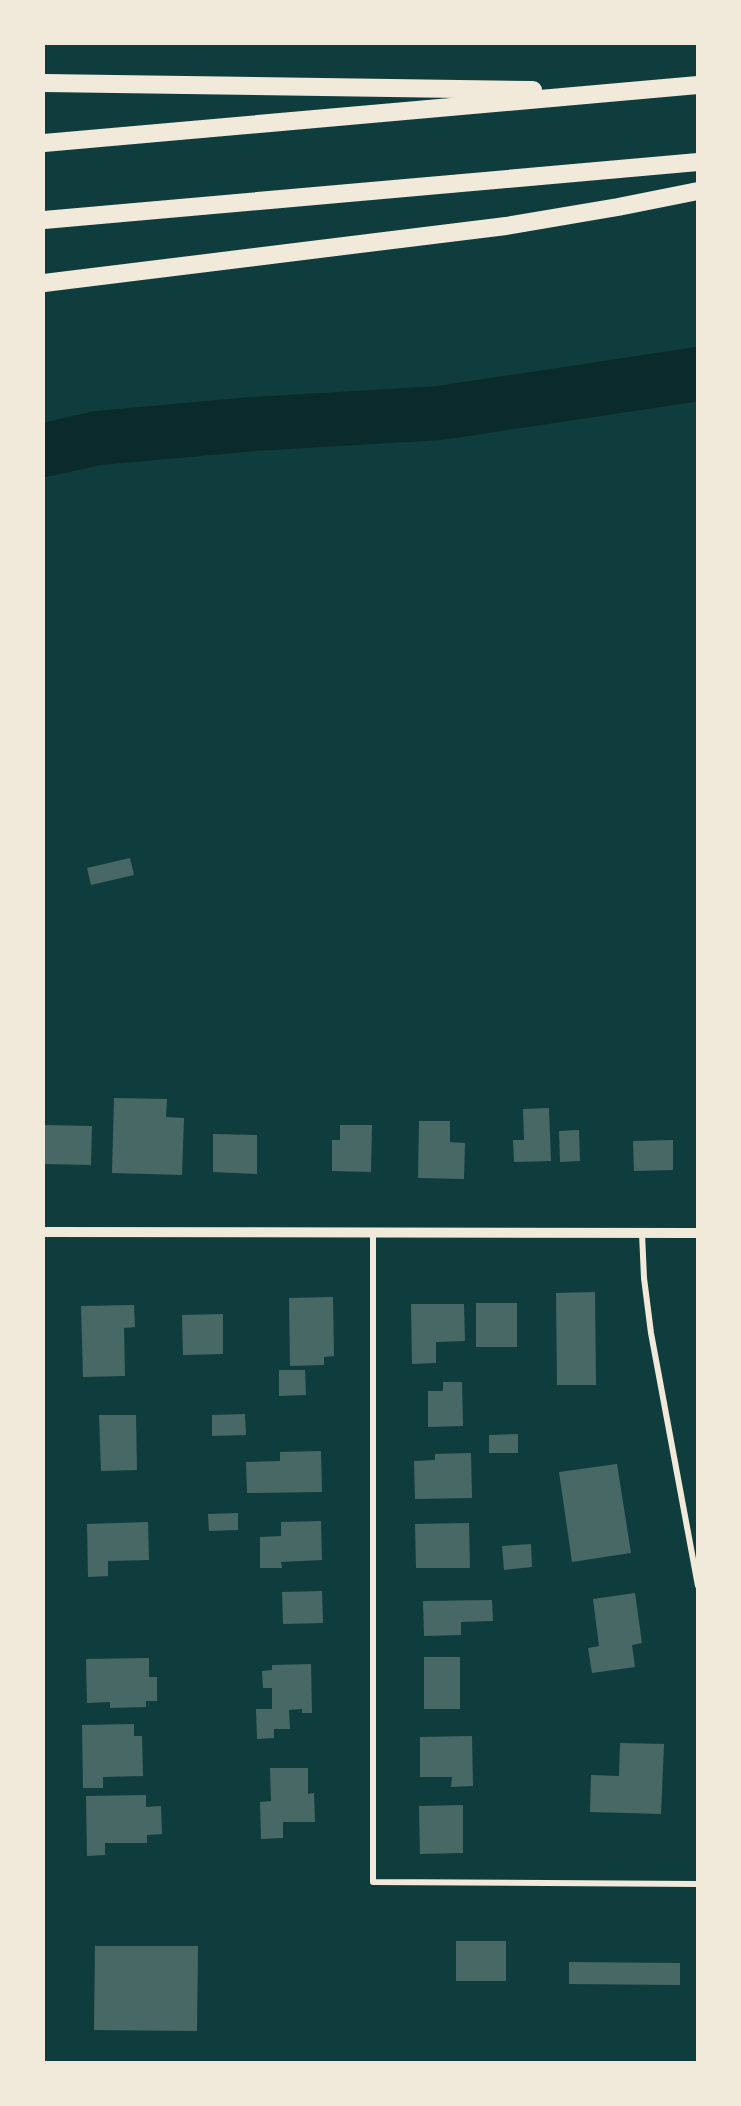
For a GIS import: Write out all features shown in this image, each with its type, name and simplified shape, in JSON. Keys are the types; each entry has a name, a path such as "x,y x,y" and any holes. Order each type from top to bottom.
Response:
{"highway":[{"path":"44,83 634,91"},
{"path":"44,143 698,86"},
{"path":"44,220 698,162"},
{"path":"44,283 496,227 698,191"}],"street":[{"path":"44,1232 698,1233"},
{"path":"373,1233 373,1882 698,1884"},
{"path":"642,1233 644,1278 650,1323 698,1586"}],"building":[{"path":"130,858 134,875 91,885 87,868"},
{"path":"114,1098 167,1099 166,1117 184,1118 182,1175 112,1173"},
{"path":"549,1108 551,1161 514,1162 513,1140 524,1140 523,1109"},
{"path":"419,1121 450,1121 450,1142 465,1143 464,1179 418,1178"},
{"path":"44,1125 92,1126 91,1165 44,1164"},
{"path":"340,1125 372,1125 371,1172 332,1171 332,1140 340,1140"},
{"path":"579,1130 580,1161 560,1162 559,1131"},
{"path":"213,1134 257,1135 257,1174 213,1172"},
{"path":"673,1140 673,1170 634,1171 633,1141"},
{"path":"595,1292 596,1385 557,1385 556,1293"},
{"path":"333,1297 334,1356 324,1357 324,1365 290,1366 289,1298"},
{"path":"476,1303 517,1303 517,1347 476,1347"},
{"path":"411,1304 464,1304 465,1341 436,1342 436,1363 412,1364"},
{"path":"134,1305 135,1327 124,1328 125,1376 83,1377 81,1306"},
{"path":"223,1314 223,1354 183,1355 182,1315"},
{"path":"279,1370 305,1370 306,1395 279,1396"},
{"path":"443,1382 462,1382 463,1426 428,1427 428,1391 443,1391"},
{"path":"245,1414 246,1435 212,1436 212,1415"},
{"path":"99,1415 136,1415 137,1470 101,1471"},
{"path":"518,1434 518,1453 489,1453 489,1435"},
{"path":"321,1451 322,1492 247,1493 246,1462 280,1461 280,1452"},
{"path":"471,1453 472,1498 415,1499 414,1461 435,1460 435,1454"},
{"path":"617,1464 631,1553 572,1562 559,1472"},
{"path":"238,1513 238,1530 209,1531 208,1514"},
{"path":"321,1521 322,1560 281,1562 282,1568 260,1568 260,1537 281,1536 281,1522"},
{"path":"148,1522 149,1560 108,1561 108,1576 88,1577 87,1524"},
{"path":"469,1523 470,1568 416,1568 415,1524"},
{"path":"531,1544 532,1567 504,1570 502,1546"},
{"path":"322,1591 323,1623 283,1624 282,1592"},
{"path":"635,1593 642,1643 632,1645 635,1667 592,1673 588,1648 599,1646 593,1599"},
{"path":"492,1600 493,1621 461,1622 461,1635 424,1636 423,1601"},
{"path":"424,1657 460,1657 460,1709 424,1709"},
{"path":"149,1658 149,1677 157,1677 157,1701 146,1701 146,1707 110,1708 110,1702 87,1703 86,1659"},
{"path":"311,1664 312,1713 302,1713 302,1709 289,1710 290,1729 274,1729 274,1738 257,1739 256,1709 272,1709 272,1688 263,1688 262,1671 272,1670 272,1665"},
{"path":"134,1724 134,1736 142,1736 143,1776 103,1777 103,1788 83,1788 82,1725"},
{"path":"472,1736 473,1786 451,1787 452,1777 420,1777 420,1737"},
{"path":"620,1743 664,1744 661,1814 590,1812 591,1775 619,1776"},
{"path":"270,1768 308,1768 308,1794 314,1793 315,1822 283,1822 283,1838 261,1839 260,1802 271,1801"},
{"path":"146,1795 146,1807 161,1806 162,1834 147,1835 147,1843 105,1843 105,1855 87,1856 86,1796"},
{"path":"463,1805 463,1853 420,1854 419,1806"},
{"path":"456,1941 506,1941 506,1981 456,1981"},
{"path":"95,1946 198,1946 197,2031 94,2030"},
{"path":"569,1962 680,1963 680,1985 569,1984"}],"waterway":[{"path":"44,450 98,438 253,424 440,413 698,374"}]}
